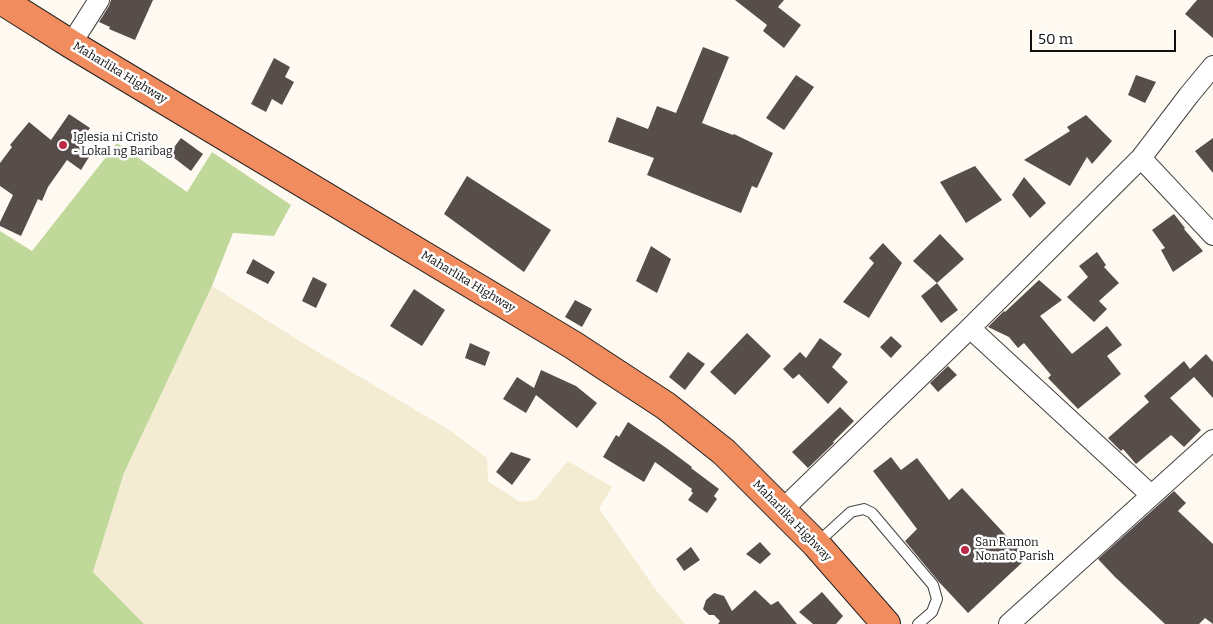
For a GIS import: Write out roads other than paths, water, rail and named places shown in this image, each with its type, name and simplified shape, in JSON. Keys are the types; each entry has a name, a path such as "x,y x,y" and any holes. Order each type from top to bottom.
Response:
{"highway":[{"name":"Maharlika Highway","path":"1,0 71,44 581,350 666,406 724,452 816,544 886,624"}],"street":[{"path":"71,44 99,0"},
{"path":"782,510 970,328 1140,158 1213,66"},
{"path":"1140,158 1213,235"},
{"path":"970,328 1152,495"},
{"path":"1009,624 1213,440"}],"lane":[{"path":"816,544 851,512 864,509 872,513 933,586 937,599 932,612 918,624"}],"place":[{"name":"Iglesia ni Cristo - Lokal ng Baribag","path":"63,145"},
{"name":"San Ramon Nonato Parish","path":"965,550"}]}
